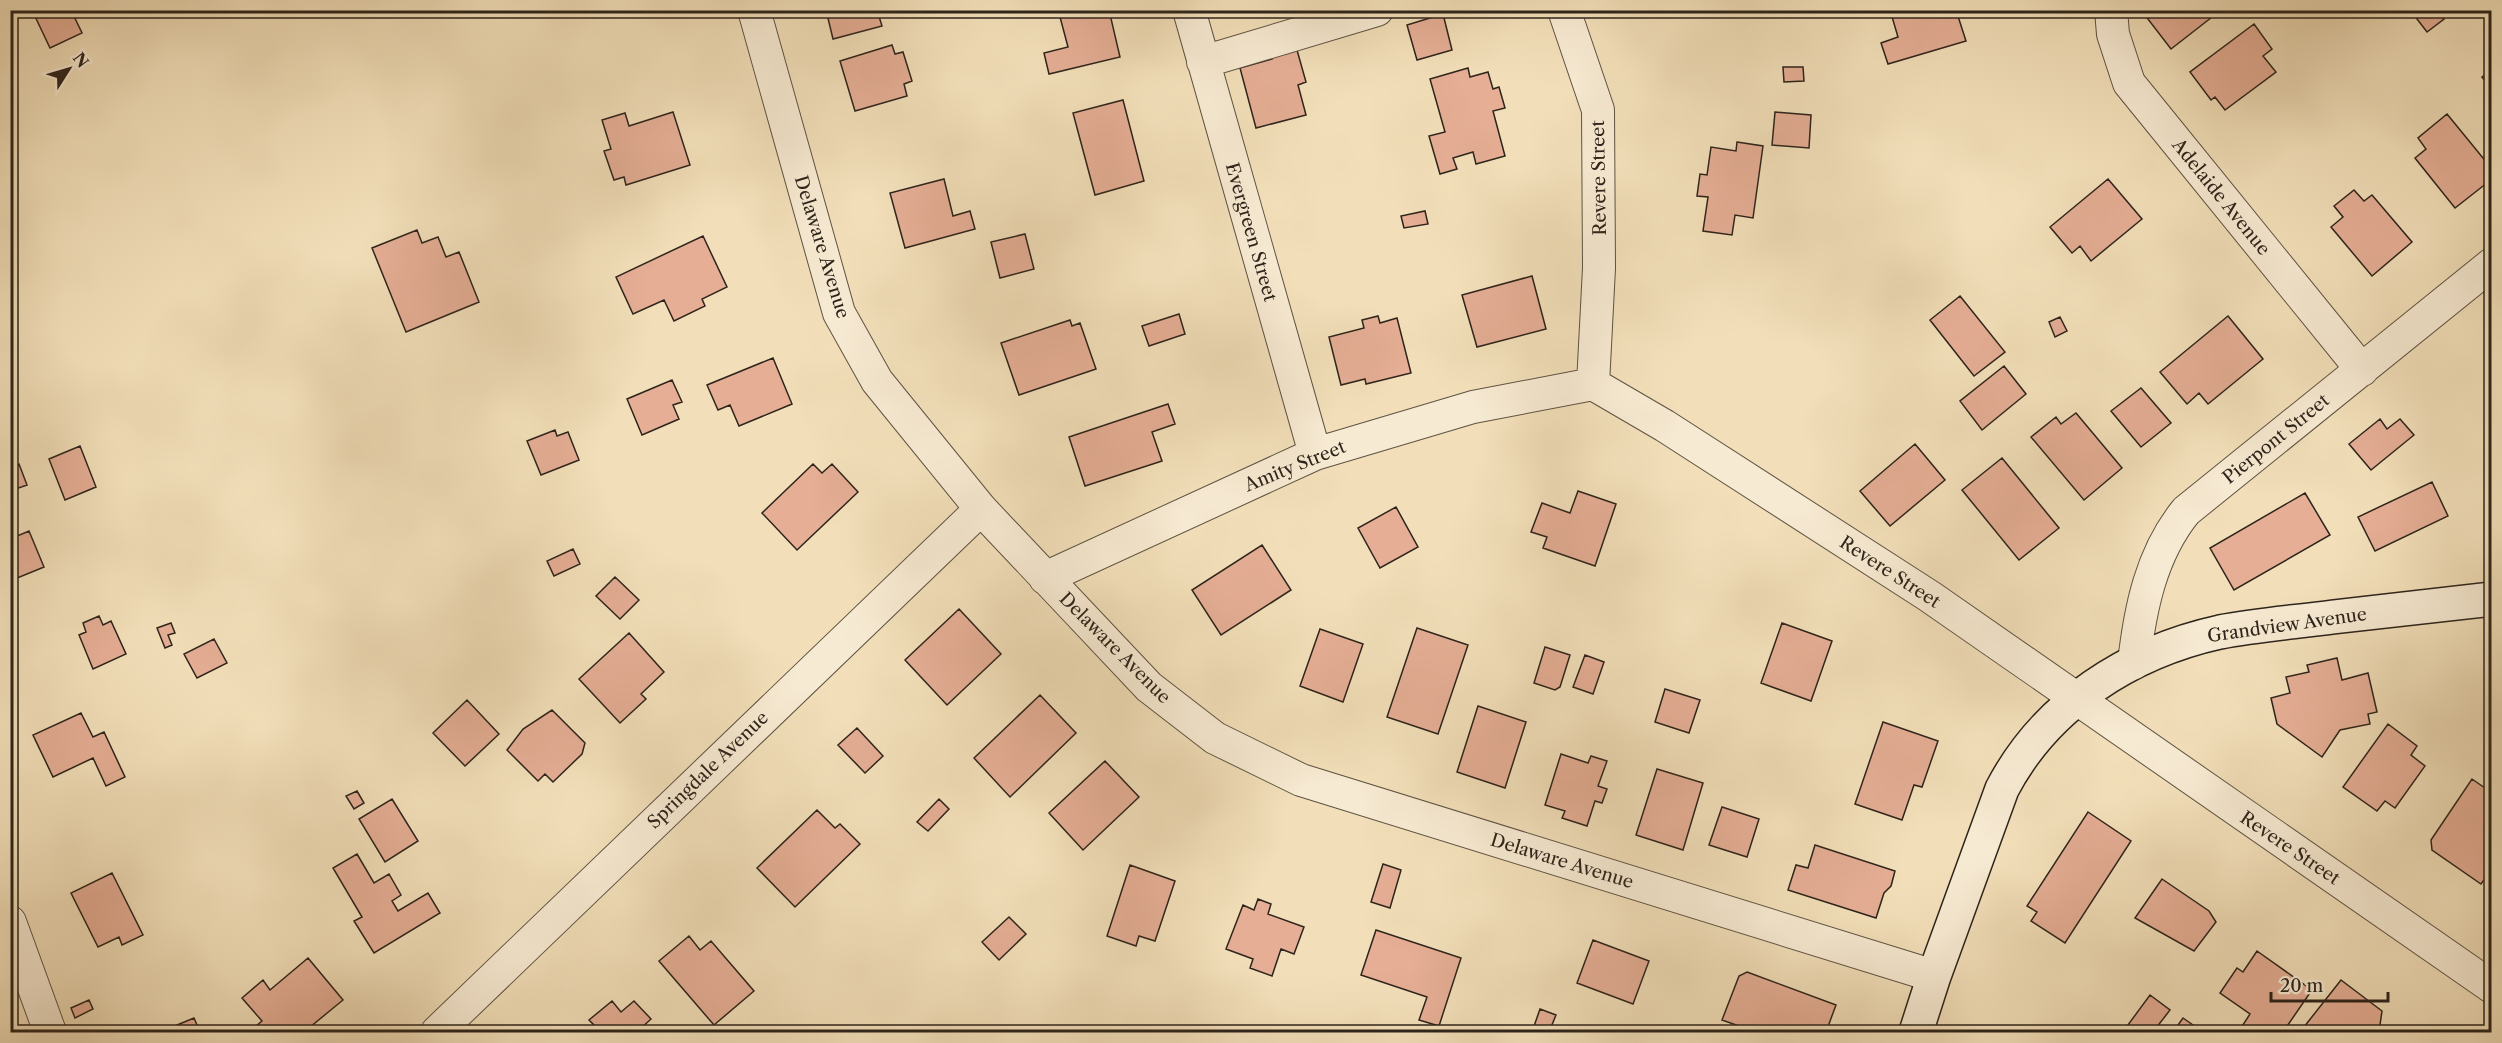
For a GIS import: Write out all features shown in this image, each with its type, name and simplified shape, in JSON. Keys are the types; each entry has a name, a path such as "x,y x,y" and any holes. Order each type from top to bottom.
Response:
{"main road":[{"name":"Grandview Avenue","path":"1916,1032 2002,789 2034,741 2076,699 2105,678 2134,663 2176,645 2220,632 2492,599"}],"street":[{"name":"Delaware Avenue","path":"754,10 839,313 877,381 981,509 1149,687 1215,738 1301,780 1934,976"},
{"name":"Evergreen Street","path":"1189,10 1315,454"},
{"path":"1203,62 1377,10"},
{"name":"Revere Street","path":"1564,10 1598,110 1599,268 1593,384 1665,426 1929,596 2492,987"},
{"name":"Adelaide Avenue","path":"2111,10 2113,34 2129,83 2362,370"},
{"name":"Pierpont Street","path":"2134,663 2140,619 2151,577 2164,544 2176,524 2193,505 2492,264"},
{"name":"Amity Street","path":"1044,578 1315,454 1473,407 1593,384"},
{"name":"Springdale Avenue","path":"437,1032 981,509"},
{"path":"10,922 50,1032"}],"building":[{"path":"10,10 31,10 10,20"},
{"path":"32,10 71,10 82,33 50,48"},
{"path":"826,10 877,10 882,26 833,39"},
{"path":"1085,10 1109,10 1120,57 1049,74 1044,53 1068,47 1060,17"},
{"path":"1890,10 1956,10 1966,41 1888,64 1881,43 1898,37"},
{"path":"2141,10 2221,10 2171,49"},
{"path":"2420,10 2437,10 2444,19 2427,32 2414,15"},
{"path":"1443,14 1452,50 1417,60 1407,25"},
{"path":"2254,24 2272,49 2263,56 2276,72 2225,110 2215,97 2211,100 2190,72"},
{"path":"892,45 895,54 903,52 912,81 904,84 907,96 855,111 840,61"},
{"path":"1268,48 1297,50 1306,82 1298,85 1306,115 1256,128 1240,68 1272,59"},
{"path":"1783,67 1803,67 1804,81 1784,82"},
{"path":"1468,68 1470,77 1488,72 1493,89 1499,87 1505,108 1493,111 1505,156 1476,164 1473,152 1453,158 1457,169 1440,174 1429,136 1445,132 1430,79"},
{"path":"2492,69 2492,89 2482,77"},
{"path":"1123,100 1144,181 1095,195 1073,113"},
{"path":"673,112 690,165 626,185 624,177 614,180 604,151 611,149 602,120 625,113 629,126"},
{"path":"1775,112 1811,115 1809,148 1772,145"},
{"path":"2447,114 2492,169 2492,179 2455,208 2415,158 2426,149 2418,138"},
{"path":"1737,142 1763,146 1753,218 1735,215 1732,235 1703,231 1708,197 1697,196 1700,174 1707,175 1711,147 1736,151"},
{"path":"944,179 953,216 970,211 975,229 905,248 890,193"},
{"path":"2108,179 2142,219 2091,261 2080,246 2072,253 2050,227"},
{"path":"2354,190 2364,201 2372,195 2412,242 2372,276 2331,227 2343,217 2334,206"},
{"path":"1425,211 1428,224 1404,228 1401,216"},
{"path":"417,230 422,243 438,237 446,257 459,252 479,302 406,332 372,248"},
{"path":"1025,234 1034,269 1000,278 991,242"},
{"path":"703,236 727,287 702,299 705,306 674,321 664,300 633,314 616,277"},
{"path":"1532,276 1546,329 1477,347 1462,295"},
{"path":"1960,296 2005,352 1974,376 1930,320"},
{"path":"1179,314 1185,334 1149,346 1142,326"},
{"path":"1378,316 1380,323 1397,318 1411,373 1366,384 1365,379 1341,385 1329,337 1364,328 1362,320"},
{"path":"2228,316 2263,359 2208,404 2199,393 2187,404 2160,372"},
{"path":"2060,317 2067,331 2055,337 2049,322"},
{"path":"1070,320 1072,326 1080,323 1096,369 1019,395 1001,343"},
{"path":"773,358 792,404 739,426 730,405 718,410 707,385"},
{"path":"2004,366 2026,394 1982,430 1960,401"},
{"path":"672,380 682,402 673,405 679,419 642,435 627,399"},
{"path":"2141,388 2171,423 2141,447 2111,411"},
{"path":"1168,404 1175,424 1152,432 1162,461 1085,486 1069,437"},
{"path":"2076,413 2122,468 2084,500 2031,437 2056,417 2061,424"},
{"path":"2380,419 2387,429 2400,419 2414,435 2371,470 2349,444"},
{"path":"555,430 557,436 568,432 579,460 541,475 527,441"},
{"path":"1915,444 1945,480 1890,526 1860,491"},
{"path":"80,446 96,487 65,500 49,459"},
{"path":"2002,458 2059,528 2019,560 1962,490"},
{"path":"19,464 27,485 10,491 10,468"},
{"path":"813,464 822,473 832,464 858,492 797,550 762,513"},
{"path":"2432,482 2448,516 2375,551 2358,517"},
{"path":"1578,491 1616,504 1595,566 1543,548 1547,537 1531,532 1542,503 1570,513"},
{"path":"2305,493 2330,535 2234,590 2210,548"},
{"path":"1396,507 1418,547 1380,568 1358,528"},
{"path":"29,531 44,567 10,581 10,539"},
{"path":"1262,545 1291,590 1221,635 1192,590"},
{"path":"573,549 580,564 554,576 547,561"},
{"path":"615,577 639,600 620,619 596,596"},
{"path":"959,609 1001,654 947,705 905,660"},
{"path":"99,616 103,625 111,621 126,654 93,669 79,635 86,632 83,623"},
{"path":"171,623 175,633 168,635 172,645 165,648 157,628"},
{"path":"1782,623 1832,641 1811,701 1761,683"},
{"path":"1417,628 1468,645 1438,734 1387,717"},
{"path":"1320,629 1363,644 1343,702 1300,686"},
{"path":"629,633 664,672 641,694 646,699 620,723 579,679"},
{"path":"214,639 227,663 197,678 184,654"},
{"path":"1545,647 1570,655 1560,687 1555,690 1534,683"},
{"path":"1585,655 1604,662 1593,694 1573,687"},
{"path":"2337,658 2342,680 2368,673 2377,712 2368,714 2370,724 2340,730 2322,757 2277,724 2271,698 2290,693 2286,677 2309,672 2307,665"},
{"path":"1665,689 1700,700 1689,733 1655,722"},
{"path":"1040,695 1076,733 1010,797 974,758"},
{"path":"467,700 499,734 465,766 433,733"},
{"path":"1478,706 1526,722 1505,788 1457,772"},
{"path":"552,710 585,743 582,754 553,782 545,774 538,781 507,750 523,729"},
{"path":"81,713 93,737 104,732 125,777 106,786 93,758 53,777 33,735"},
{"path":"1883,722 1938,741 1922,787 1914,785 1902,820 1855,804"},
{"path":"2388,724 2417,746 2411,755 2425,766 2395,808 2385,801 2377,811 2343,787"},
{"path":"857,728 883,756 865,773 838,745"},
{"path":"1561,754 1588,763 1591,756 1607,761 1598,786 1607,789 1602,803 1595,801 1587,826 1562,818 1565,811 1545,805"},
{"path":"1105,761 1139,797 1083,850 1049,813"},
{"path":"1657,769 1703,783 1683,850 1636,835"},
{"path":"2472,779 2492,793 2492,869 2481,884 2432,850 2431,840"},
{"path":"357,791 364,803 354,809 346,796"},
{"path":"392,799 418,841 385,862 359,819"},
{"path":"939,799 949,809 928,831 917,822"},
{"path":"1722,807 1759,819 1747,857 1709,845"},
{"path":"817,810 835,828 840,824 860,844 795,907 757,868"},
{"path":"2088,812 2131,841 2065,943 2031,921 2037,912 2027,906"},
{"path":"1815,845 1895,871 1891,886 1884,893 1876,918 1788,890 1796,865 1808,868"},
{"path":"357,854 374,883 389,874 401,895 392,901 398,911 428,893 440,913 374,953 354,921 362,917 333,868"},
{"path":"1383,864 1401,870 1390,908 1371,902"},
{"path":"1130,865 1175,881 1155,941 1139,936 1136,946 1107,936"},
{"path":"112,873 143,935 122,945 119,937 98,947 71,893"},
{"path":"2162,879 2209,911 2216,922 2194,951 2135,918"},
{"path":"1258,899 1271,904 1268,914 1304,927 1294,954 1281,949 1272,976 1250,968 1253,959 1226,949 1243,905 1254,910"},
{"path":"1009,917 1026,934 999,960 982,942"},
{"path":"1376,930 1461,958 1439,1026 1419,1020 1427,997 1361,975"},
{"path":"689,936 700,950 711,941 754,991 714,1025 659,961"},
{"path":"1593,940 1649,961 1633,1004 1577,983"},
{"path":"2257,951 2312,990 2283,1032 2239,1031 2250,1014 2220,993 2237,968 2243,972"},
{"path":"308,958 343,1000 304,1032 249,1032 262,1021 242,998 263,980 270,990"},
{"path":"1747,972 1836,1005 1826,1032 1756,1032 1722,1020 1739,976"},
{"path":"2341,980 2382,1011 2379,1032 2300,1032"},
{"path":"2150,995 2170,1010 2153,1032 2130,1032 2125,1029"},
{"path":"89,1000 93,1009 75,1018 71,1008"},
{"path":"612,1001 621,1012 634,1001 651,1019 639,1032 587,1032 595,1026 589,1020"},
{"path":"1540,1009 1556,1015 1549,1032 1532,1032"},
{"path":"194,1018 200,1032 160,1032"},
{"path":"2183,1018 2203,1032 2173,1032"}]}
